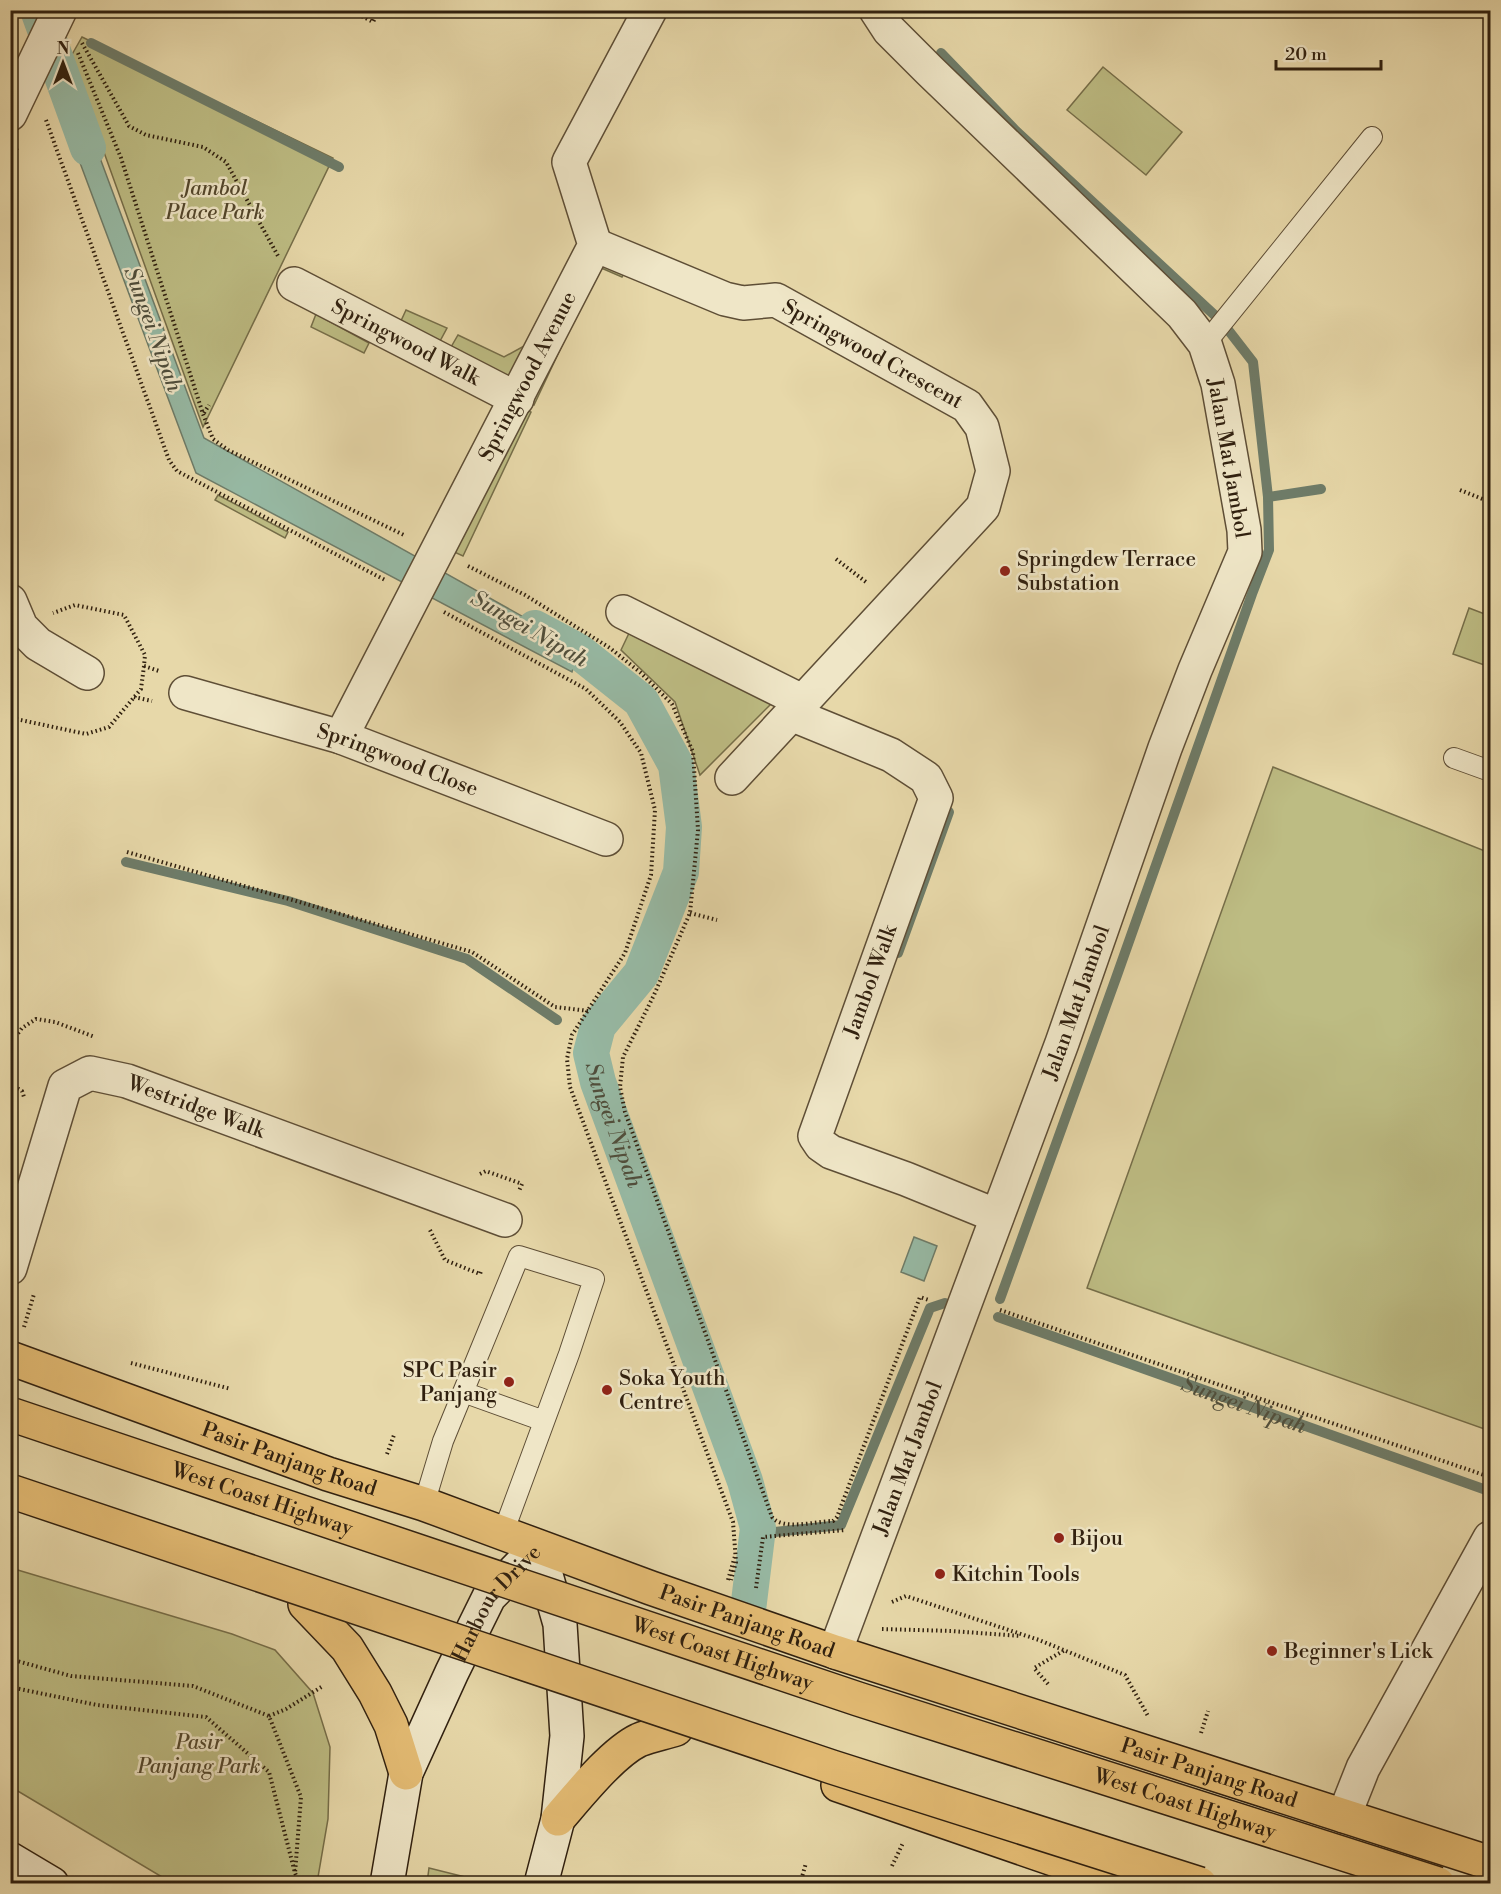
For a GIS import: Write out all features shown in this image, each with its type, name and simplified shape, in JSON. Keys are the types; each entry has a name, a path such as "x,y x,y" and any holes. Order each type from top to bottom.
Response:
{"main road":[{"name":"Pasir Panjang Road","path":"17,1344 317,1470 424,1504 538,1547 835,1652 1491,1863"},
{"name":"West Coast Highway","path":"10,1414 858,1699 1438,1884"},
{"path":"10,1491 832,1767 1200,1884"},
{"path":"10,1506 563,1690 1126,1884"},
{"path":"305,1604 347,1648 375,1693 391,1725 406,1773"},
{"path":"558,1819 589,1783 622,1752 639,1741 676,1729"}],"street":[{"path":"595,245 569,162 650,10"},
{"name":"Jalan Mat Jambol","path":"835,1652 1066,1032 1195,670 1245,552 1244,530 1218,384 1205,344 1182,314 946,87 890,30 876,10"},
{"path":"10,114 32,66 69,23"},
{"name":"Springwood Avenue","path":"342,737 595,245"},
{"name":"Springwood Crescent","path":"595,245 725,299 743,303 776,300 968,406 982,427 993,471 983,507 732,778"},
{"name":"Springwood Walk","path":"294,284 517,399"},
{"path":"10,601 21,627 38,644 87,672"},
{"path":"623,612 797,708"},
{"name":"Springwood Close","path":"186,693 342,737 606,839"},
{"name":"Jambol Walk","path":"797,708 891,755 926,778 936,798 815,1136 821,1145 831,1152 997,1216"},
{"name":"Westridge Walk","path":"10,1268 65,1086 90,1073 127,1081 505,1220"},
{"path":"1344,1816 1364,1768 1491,1538"},
{"name":"Harbour Drive","path":"387,1884 406,1773 489,1597 538,1547 560,1624 567,1736 558,1819 541,1884"},
{"path":"10,1859 52,1884"}],"lane":[{"path":"1205,344 1372,137"},
{"path":"1454,758 1491,771"},
{"path":"424,1504 443,1441 519,1256 594,1279 503,1533"},
{"path":"463,1392 544,1421"}],"path":[{"path":"350,10 373,22 378,10"},
{"path":"69,23 129,126 146,135 203,147 226,162 294,284"},
{"path":"76,50 121,158 213,439 228,450 405,535"},
{"path":"204,416 209,405"},
{"path":"1460,490 1491,502"},
{"path":"836,559 869,585"},
{"path":"476,571 525,595 610,648 641,673 672,704 693,752 698,830 690,913 654,995 623,1057 620,1087 629,1123 772,1517 778,1523 788,1525 833,1521 837,1517 920,1297"},
{"path":"144,666 159,671"},
{"path":"134,697 152,701"},
{"path":"127,852 472,952 555,1007 589,1011"},
{"path":"690,913 717,920"},
{"path":"652,1305 733,1522 736,1552 729,1583"},
{"path":"1001,1310 1491,1477"},
{"path":"17,1344 33,1333"},
{"path":"120,1360 231,1389"},
{"path":"387,1454 394,1435"},
{"path":"754,1598 763,1537 845,1530 849,1519"},
{"path":"906,1596 1028,1636 1125,1675 1150,1720"},
{"path":"877,1629 1028,1636"},
{"path":"1053,1688 1034,1668 1065,1650"},
{"path":"10,1659 71,1676 193,1686 269,1716 286,1709 323,1686"},
{"path":"10,1687 97,1705 206,1717 269,1772 295,1873 300,1884"},
{"path":"1200,1736 1208,1711"},
{"path":"269,1716 301,1797 295,1873"},
{"path":"800,1884 806,1863"}],"green space":[{"name":"Jambol Place Park","path":"82,37 333,158 203,427 70,58"},
{"path":"1103,67 1182,132 1146,175 1067,110"},
{"path":"595,256 626,270 622,277 599,267 534,405 526,401 522,408 531,412 463,556 452,551"},
{"path":"406,310 447,328 432,356 388,349"},
{"path":"316,314 369,343 364,353 311,327"},
{"path":"458,335 504,357 524,346 503,392 443,361"},
{"path":"218,495 288,532 285,538 215,500"},
{"path":"1469,608 1490,616 1490,667 1453,654"},
{"path":"631,629 775,700 700,775 675,702 621,650"},
{"path":"1273,767 1490,853 1490,1431 1087,1288"},
{"name":"Pasir Panjang Park","path":"11,1568 232,1634 275,1650 313,1693 330,1747 328,1819 317,1883 172,1883 11,1787"},
{"path":"429,1868 489,1883 427,1883"}],"water":[{"path":"77,96 204,438 579,648 572,672 196,473 61,112"},
{"path":"914,1237 937,1246 924,1281 901,1272"}],"waterway":[{"name":"Sungei Nipah","path":"38,10 88,148"},
{"path":"91,43 339,167"},
{"path":"941,53 1016,131 1222,322 1253,362 1268,497 1269,550 1000,1299"},
{"path":"1268,497 1321,489"},
{"name":"Sungei Nipah","path":"535,628 578,651 641,701 676,765 684,827 681,872 641,974 598,1026 591,1053 598,1082 745,1481 758,1528 748,1610"},
{"path":"898,953 949,812"},
{"path":"126,862 288,901 467,959 557,1020"},
{"name":"Sungei Nipah","path":"758,1528 765,1533 841,1525 930,1308 945,1303"},
{"name":"Sungei Nipah","path":"998,1317 1489,1491"}],"place":[{"name":"Springdew Terrace Substation","path":"1005,571"},
{"name":"SPC Pasir Panjang","path":"509,1382"},
{"name":"Soka Youth Centre","path":"607,1390"},
{"name":"Bijou","path":"1059,1538"},
{"name":"Kitchin Tools","path":"940,1574"},
{"name":"Beginner's Lick","path":"1272,1651"}]}
